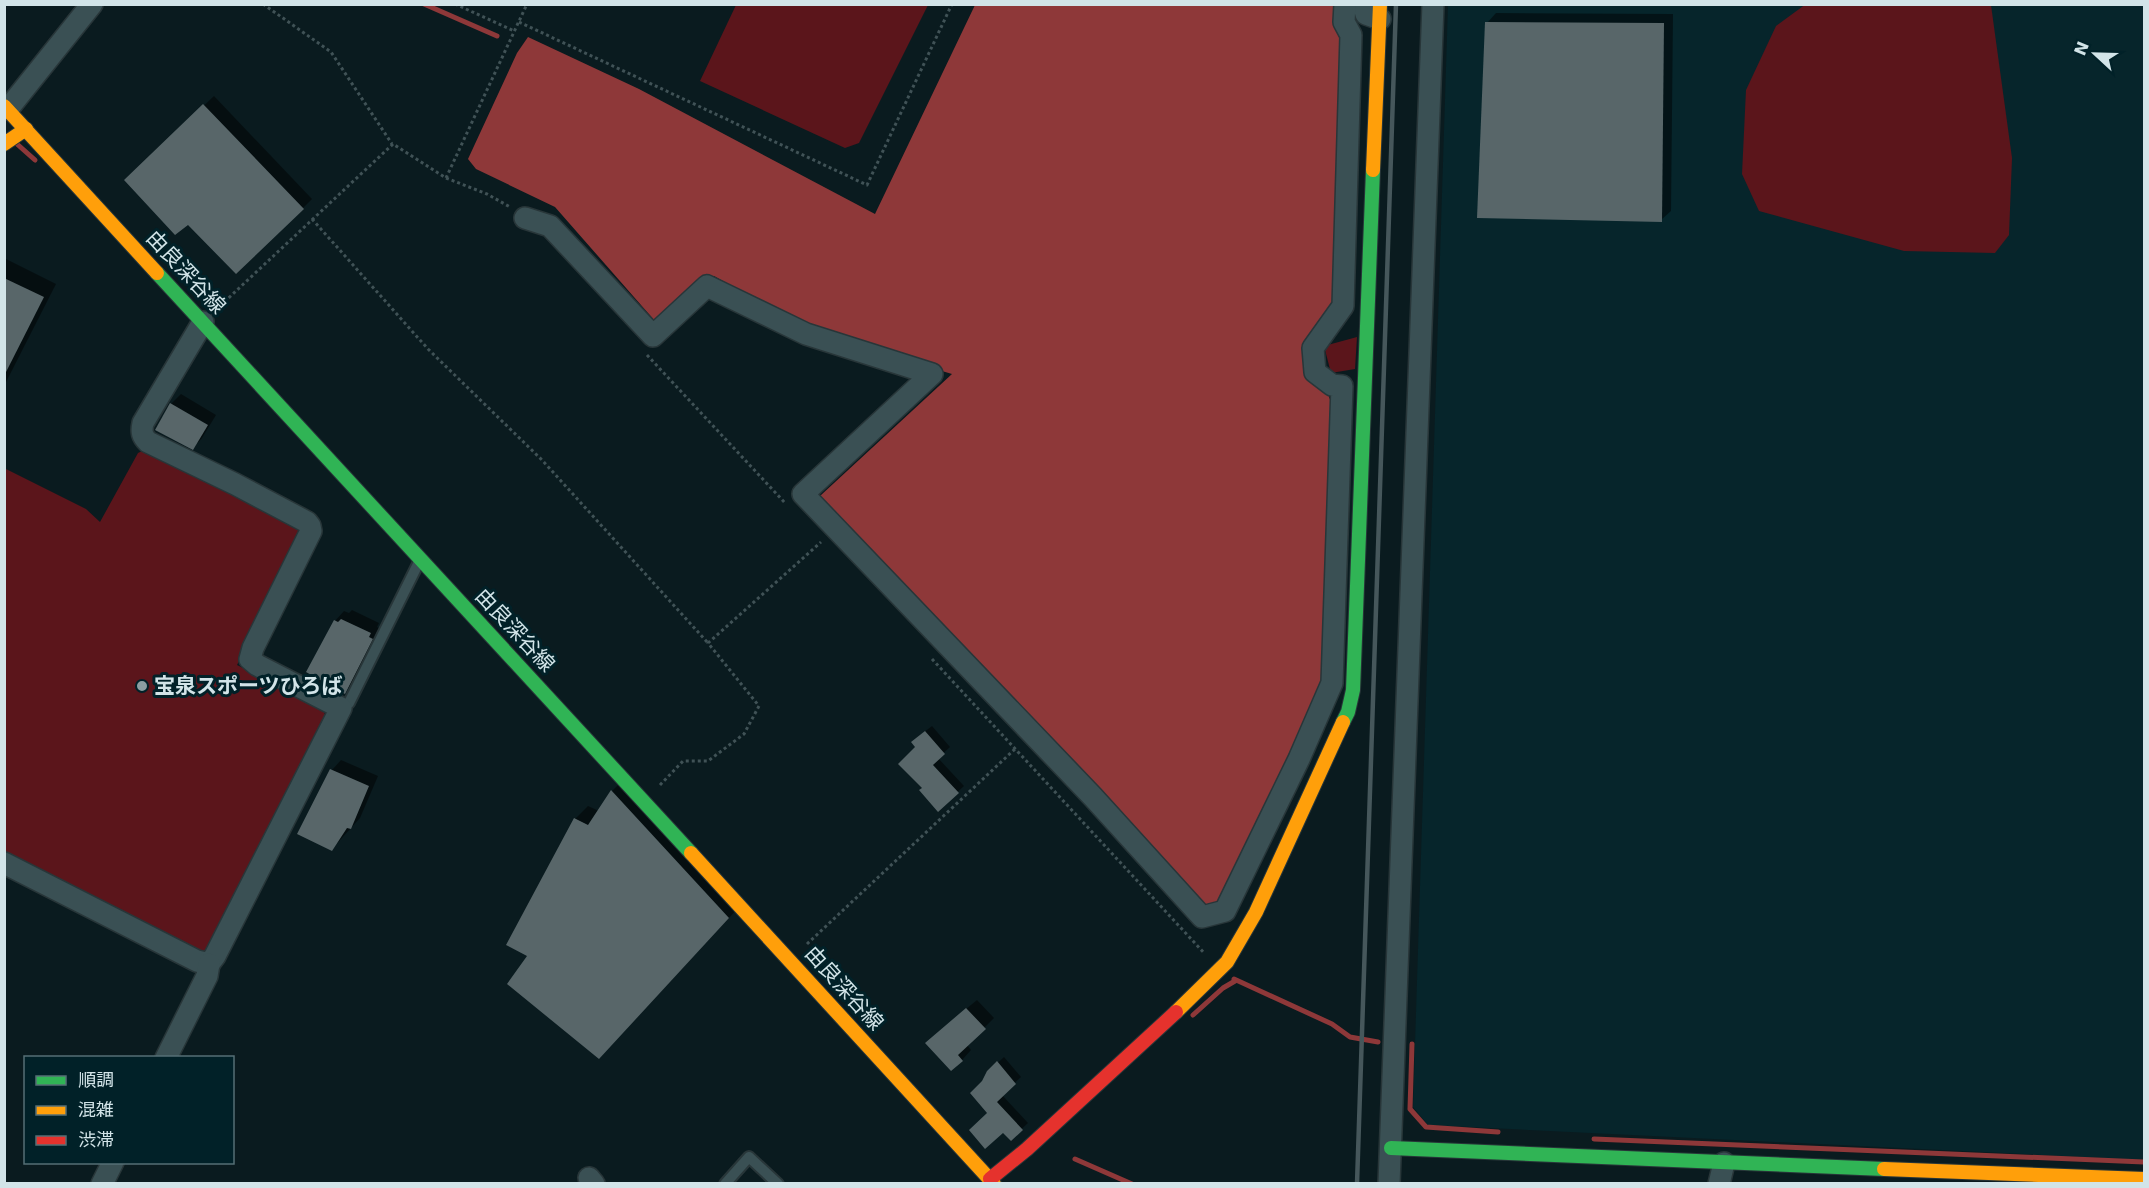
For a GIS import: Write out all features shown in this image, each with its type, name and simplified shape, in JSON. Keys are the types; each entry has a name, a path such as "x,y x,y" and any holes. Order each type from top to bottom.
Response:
{"street":[{"path":"6,107 92,4"},
{"path":"525,218 550,226 653,336 707,286 806,334 932,374 803,494 1093,797 1202,917 1225,911 1299,759 1332,683 1342,386 1332,385 1316,372 1313,348 1343,306 1351,35 1344,22 1345,4"},
{"path":"992,1182 1150,1038 1227,962 1257,912 1326,756 1348,712 1353,690 1380,12 1366,14 1363,4"},
{"path":"1389,1184 1433,4"},
{"name":"由良深谷線","path":"6,107 992,1182"},
{"path":"4,144 26,129"},
{"path":"167,1056 207,976 209,964 341,708 250,659 253,648 311,531 310,526 235,484 148,442 143,437 143,423 203,322"},
{"path":"4,864 196,961 209,964"},
{"path":"1391,1148 1724,1163 1880,1176 2145,1179"},
{"path":"1719,1184 1724,1163"},
{"path":"102,1184 112,1164"}],"lane":[{"path":"341,708 349,703 420,559"},
{"path":"725,1184 748,1157 778,1184"}],"path":[{"path":"263,4 331,52 393,144 446,178 487,194 525,218"},
{"path":"455,4 514,31"},
{"path":"446,178 527,4"},
{"path":"519,22 867,185 952,4"},
{"path":"203,322 393,144"},
{"path":"312,219 428,349 542,460 708,644 759,706 744,734 708,761 683,761 644,801"},
{"path":"643,350 789,507"},
{"path":"708,644 821,542"},
{"path":"927,654 1219,969"},
{"path":"790,960 1016,748"}],"shaded area":[{"path":"736,4 928,5 859,143 845,148 700,81"},
{"path":"1806,4 1991,5 2012,158 2009,235 1995,253 1904,251 1759,211 1742,174 1746,90 1776,26"},
{"path":"975,5 1336,5 1336,25 1343,54 1338,306 1310,345 1336,416 1326,684 1224,907 1204,911 820,496 952,374 814,333 714,276 703,276 655,321 555,207 476,169 468,159 517,53 528,37 639,89 875,214"},
{"path":"1448,5 2144,5 2144,1160 1428,1125 1413,1107"},
{"path":"1357,337 1355,369 1331,373 1324,346"},
{"name":"宝泉スポーツひろば","path":"146,449 300,529 302,537 237,665 322,707 326,717 208,951 200,954 5,854 4,468 86,509 100,522 138,453"}],"building":[{"path":"1485,22 1664,23 1662,222 1477,218"},
{"path":"203,104 304,209 236,274 188,225 175,235 124,180"},
{"path":"4,278 44,297 4,376"},
{"path":"170,403 208,425 193,450 155,430"},
{"path":"341,619 371,633 369,637 373,639 345,694 306,672 334,620 338,622"},
{"path":"925,731 945,754 933,765 959,793 938,812 919,790 922,788 898,764 915,747 911,742"},
{"path":"330,769 369,786 351,829 347,828 332,851 297,834"},
{"path":"611,790 729,918 599,1059 507,984 527,956 506,945 574,818 588,825"},
{"path":"966,1008 986,1029 958,1055 963,1061 951,1071 925,1043"},
{"path":"997,1061 1016,1084 997,1102 1023,1130 1011,1141 1003,1133 985,1149 969,1130 987,1113 970,1093"}],"waterway":[{"path":"424,4 497,36"},
{"path":"17,144 35,160"},
{"path":"1234,979 1332,1024 1350,1037 1378,1042"},
{"path":"1193,1015 1223,988 1235,981"},
{"path":"1412,1044 1410,1109 1426,1127 1498,1132"},
{"path":"1594,1139 2144,1162"},
{"path":"1075,1159 1132,1184"}],"railway":[{"path":"1357,1184 1396,4"}],"traffic: fast":[{"path":"1343,722 1353,690 1373,170"},
{"path":"157,273 691,853"},
{"path":"1391,1148 1884,1169"}],"traffic: slow":[{"path":"1373,170 1380,4"},
{"path":"4,106 157,273"},
{"path":"4,144 26,129"},
{"path":"1176,1012 1227,962 1256,912 1343,722"},
{"path":"691,853 994,1184"},
{"path":"1884,1169 2144,1179"}],"traffic: jam":[{"path":"990,1179 1027,1149 1176,1012"}],"place":[{"name":"宝泉スポーツひろば","path":"142,686"}]}
